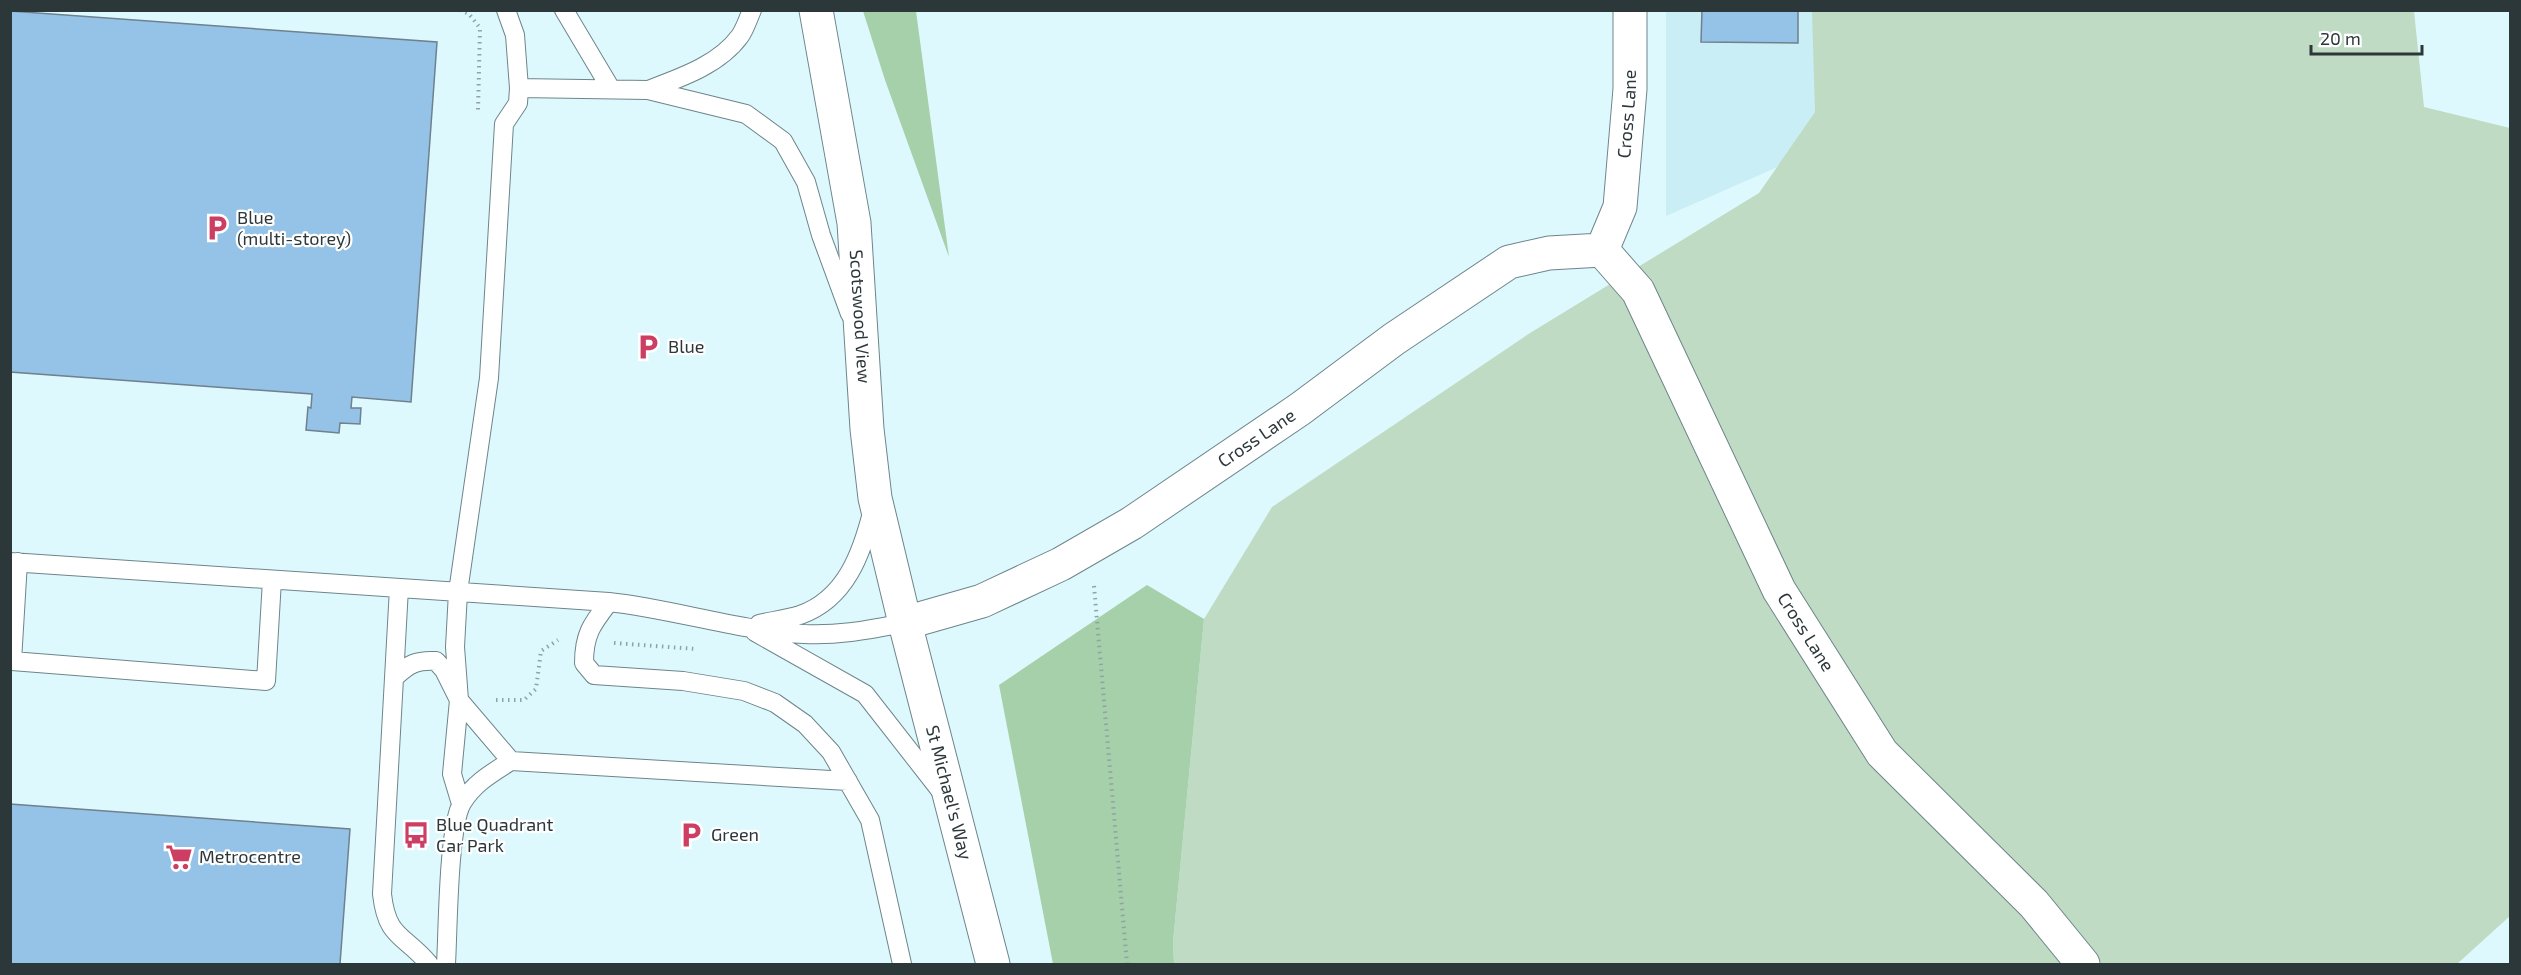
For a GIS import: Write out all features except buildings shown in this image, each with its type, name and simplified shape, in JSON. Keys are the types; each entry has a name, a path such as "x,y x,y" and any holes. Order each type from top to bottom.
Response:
{"street":[{"name":"Scotswood View","path":"816,10 854,223 867,429 875,498 905,623"},
{"name":"Cross Lane","path":"1602,250 1620,207 1630,89 1630,10"},
{"name":"Cross Lane","path":"905,623 982,601 1084,551 1132,523 1300,409 1394,339 1509,262 1550,253 1602,250"},
{"name":"Cross Lane","path":"1602,250 1638,291 1779,590 1882,753 2034,904 2083,964"},
{"name":"St Michael's Way","path":"905,623 993,964"}],"lane":[{"path":"446,964 453,848 461,804 452,774 459,700 455,647 458,592 489,378 504,124 518,103 519,88 516,35 506,10"},
{"path":"564,10 611,89"},
{"path":"648,90 681,78 715,59 740,36 752,10"},
{"path":"519,88 648,90 746,114 783,141 806,182 821,235 862,346"},
{"path":"746,626 800,615 827,601 849,576 867,531 875,498"},
{"path":"272,579 266,681 12,661 14,562 272,579 609,602 639,605 746,626 804,634 842,634 905,623"},
{"path":"399,588 382,894 384,915 394,933 429,964"},
{"path":"609,602 591,625 584,641 584,663 594,675 717,685 744,691 775,703 805,724 831,752 870,820 902,964"},
{"path":"746,626 865,694 953,807"},
{"path":"395,677 409,664 419,660 435,661 444,670 459,700 511,761"},
{"path":"461,804 480,781 511,761 848,780"}],"path":[{"path":"460,10 469,14"},
{"path":"1084,551 1094,583 1127,964"}],"shaded area":[{"path":"1666,11 1987,11 1839,140 1666,216"}],"green space":[{"path":"863,11 916,11 949,257 885,80"},
{"path":"1812,11 2414,11 2424,107 2510,128 2510,916 2457,964 1174,964 1173,942 1204,619 1272,507 1530,333 1759,193 1815,112"},
{"path":"1147,585 1204,619 1173,942 1174,964 1053,964 999,685"}],"place":[{"name":"Blue (multi-storey)","path":"217,228"},
{"name":"Blue","path":"648,347"},
{"name":"Blue Quadrant Car Park","path":"416,835"},
{"name":"Green","path":"691,835"},
{"name":"Metrocentre","path":"179,857"}]}
